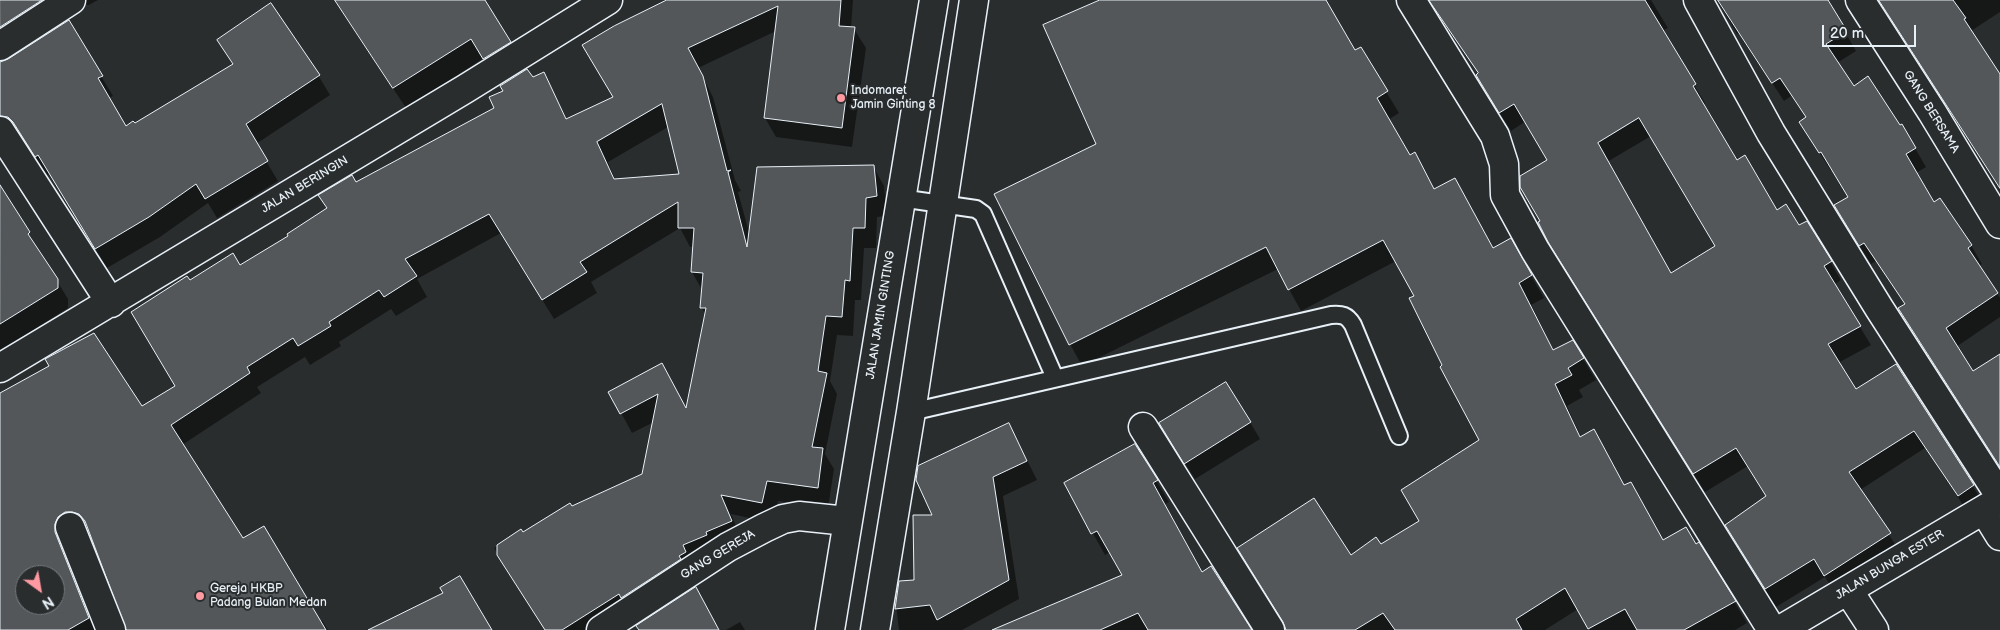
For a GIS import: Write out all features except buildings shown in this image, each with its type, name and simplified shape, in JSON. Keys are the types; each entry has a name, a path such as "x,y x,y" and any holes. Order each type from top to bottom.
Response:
{"street":[{"path":"0,46 71,0"},
{"name":"JALAN BERINGIN","path":"0,368 448,99 608,0"},
{"name":"JALAN JAMIN GINTING","path":"830,630 934,0"},
{"path":"875,630 911,412 941,205 974,0"},
{"path":"1411,0 1495,136 1504,164 1505,195 1535,250 1772,630"},
{"path":"1698,0 1771,134 1879,308 1995,502 2000,536"},
{"name":"GANG BERSAMA","path":"1860,0 1932,112 2000,224"},
{"path":"0,131 111,302"},
{"path":"1143,427 1270,630"},
{"name":"JALAN BUNGA ESTER","path":"1780,630 1995,502"},
{"name":"GANG GEREJA","path":"601,630 728,547 764,528 799,516 847,521"},
{"path":"70,527 110,630"},
{"path":"1848,590 1874,630"}],"lane":[{"path":"900,198 976,209 983,214 1055,378"},
{"path":"911,412 1340,314 1348,317 1353,325 1398,436"}],"place":[{"name":"Indomaret Jamin Ginting 8","path":"841,98"},
{"name":"Gereja HKBP Padang Bulan Medan","path":"200,596"}]}
